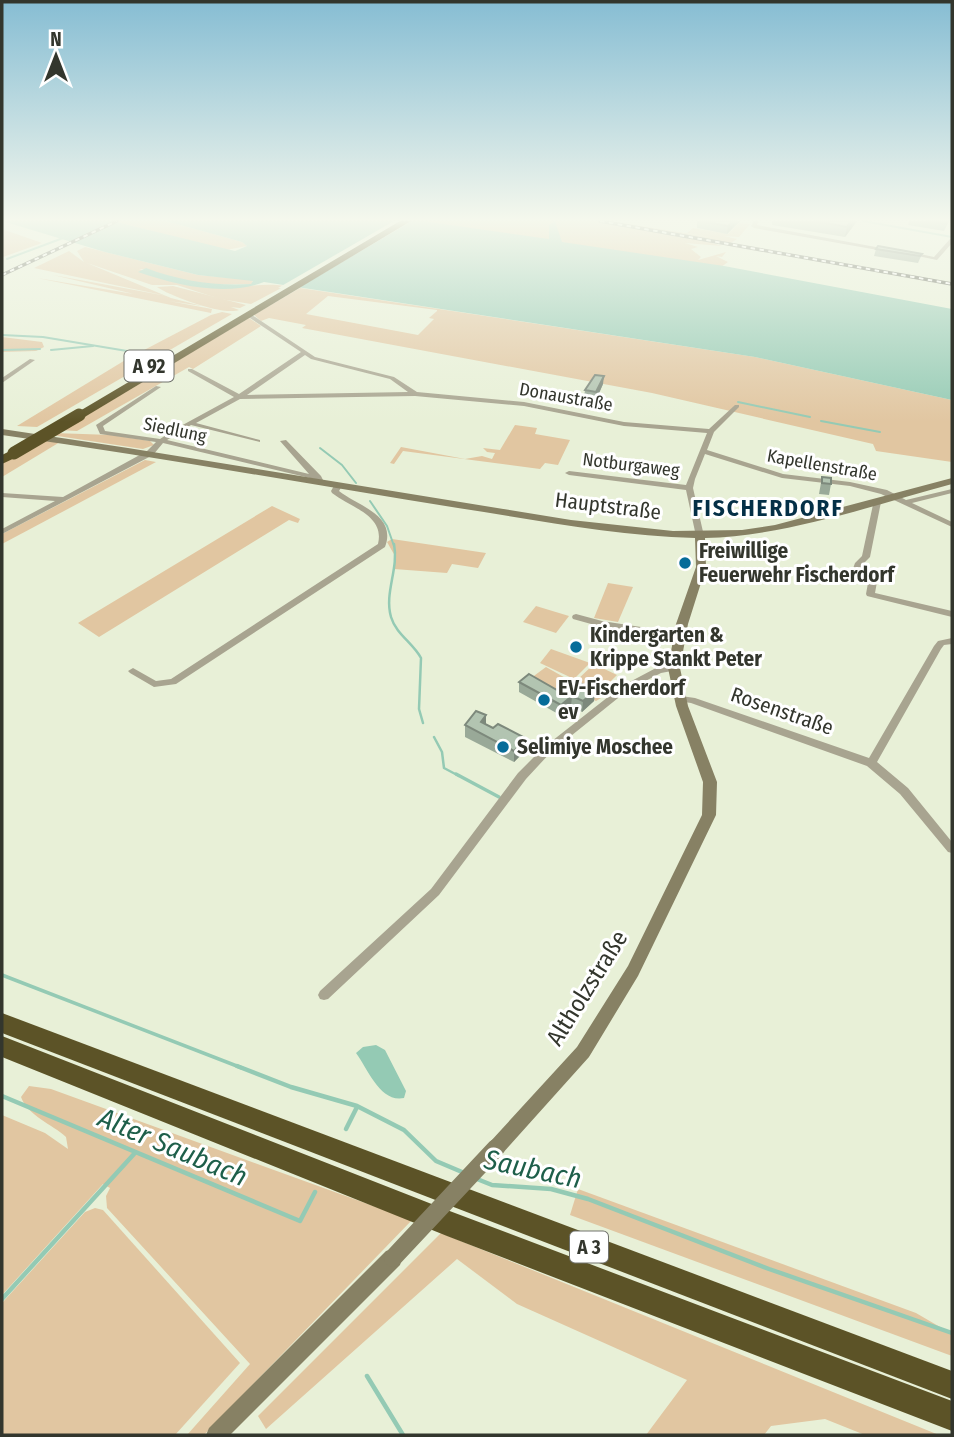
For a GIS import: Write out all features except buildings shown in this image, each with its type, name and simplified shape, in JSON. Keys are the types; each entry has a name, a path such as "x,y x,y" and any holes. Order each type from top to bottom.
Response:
{"highway":[{"name":"A 92","path":"233,321 287,288"},
{"name":"A 92","path":"6,453 290,288"},
{"name":"A 3","path":"2,1023 952,1385"},
{"name":"A 3","path":"2,1046 447,1223 952,1416"},
{"name":"A 3","path":"2,1059 29,1068 68,1072"}],"main road":[{"name":"Hauptstraße","path":"2,432 150,453 338,486 619,529 699,536 749,533 877,502 901,500 952,481"},
{"name":"Altholzstraße","path":"496,1148 583,1052 633,971 709,815 710,782 681,699 674,668 680,636 701,568 699,536"},
{"name":"Altholzstraße","path":"216,1435 393,1258"}],"street":[{"name":"Donaustraße","path":"252,317 302,355 392,378 415,394"},
{"path":"239,397 286,363 302,355"},
{"path":"2,380 32,360"},
{"name":"Donaustraße","path":"190,370 239,397 415,394 524,404 624,424 711,431"},
{"name":"Siedlung","path":"159,387 99,425 102,433 163,440 319,481"},
{"path":"395,396 404,388"},
{"name":"Siedlung","path":"163,440 239,397"},
{"path":"699,536 689,488 711,431 737,406"},
{"name":"Siedlung","path":"190,423 258,442"},
{"path":"2,532 150,453 163,440"},
{"path":"284,441 319,481"},
{"name":"Kapellenstraße","path":"703,451 782,476 850,484 901,500 952,525"},
{"name":"Notburgaweg","path":"569,473 689,488"},
{"path":"133,671 154,684 173,682 382,545 382,528 375,517 344,501 335,491 338,486"},
{"path":"901,500 952,491"},
{"path":"2,495 66,499"},
{"path":"877,502 866,557 859,563 854,577 873,582 870,594 952,614"},
{"path":"576,617 602,624 680,636"},
{"path":"871,763 937,648 941,643 952,641"},
{"path":"324,995 435,892 522,776 547,750 625,688 659,670 674,668"},
{"name":"Rosenstraße","path":"681,699 692,700 871,763 904,791 952,849"},
{"name":"Altholzstraße","path":"393,1258 496,1148"}],"shaded area":[{"path":"87,288 134,294 109,288 123,288 202,306 169,301 212,309 211,313"},
{"path":"128,288 146,288 165,296"},
{"path":"159,288 181,288 246,305 240,308 231,307 239,310 221,310"},
{"path":"186,288 281,288 251,304 220,299"},
{"path":"300,288 755,357 952,400 952,462 876,451 873,444 652,393 302,328 306,325 269,318 261,321 254,315","holes":["328,296 437,311 429,318 434,319 418,335 306,314"]},
{"path":"304,288 841,288 952,309 952,400 755,357"},
{"path":"222,312 232,314 37,427 17,426 127,359 211,315"},
{"path":"249,318 261,326 193,369 189,367 77,431 59,430"},
{"path":"2,337 42,342 44,347 36,351 2,352"},
{"path":"515,425 537,428 535,434 570,440 558,465 545,463 540,469 403,451 394,464 390,463 401,447 465,459 482,456 492,459 495,453 487,452 483,448 500,450"},
{"path":"51,435 111,435 150,441 154,445 143,449"},
{"path":"44,440 60,442 2,477 2,463"},
{"path":"145,460 156,462 2,544 2,534"},
{"path":"272,506 300,519 298,523 289,520 99,637 78,623"},
{"path":"392,539 486,553 478,568 452,564 447,573 394,569 395,556 387,542"},
{"path":"608,583 633,587 618,622 594,618"},
{"path":"536,606 569,616 556,633 523,622"},
{"path":"551,649 590,663 574,679 540,663"},
{"path":"594,664 617,675 609,683 616,687 604,696 576,681"},
{"path":"546,667 601,698 596,701 577,691 564,702 527,681"},
{"path":"376,1045 385,1050 406,1091 404,1098 396,1098 381,1090 356,1053 363,1047"},
{"path":"29,1086 51,1089 412,1220 204,1435 187,1435 250,1364 107,1208 106,1196 110,1188 103,1184 2,1295 2,1115 45,1133 68,1149 66,1137 24,1104 21,1097"},
{"path":"578,1189 916,1313 952,1334 952,1356 570,1215"},
{"path":"95,1208 103,1210 240,1363 175,1435 2,1435 2,1303 85,1212"},
{"path":"441,1233 939,1435 865,1435 825,1419 771,1426 764,1435 646,1435 687,1380 517,1304 457,1259 266,1429 258,1416"}],"waterway":[{"path":"2,335 43,337 133,352"},
{"path":"51,350 93,346"},
{"path":"2,350 40,349"},
{"path":"738,402 810,417"},
{"path":"821,421 880,432"},
{"path":"320,448 342,465 356,483"},
{"path":"370,501 387,526 394,546"},
{"path":"394,544 395,563 389,608 397,628 421,658 419,709 423,723"},
{"path":"434,737 442,752 444,768 459,776"},
{"path":"456,774 499,797"},
{"name":"Saubach","path":"2,975 242,1068"},
{"name":"Saubach","path":"237,1066 291,1087 357,1106 404,1130 436,1161 462,1172"},
{"name":"Alter Saubach","path":"2,1096 300,1221 315,1192"},
{"path":"346,1129 357,1107"},
{"path":"2,1299 134,1154"},
{"name":"Saubach","path":"477,1179 492,1185 551,1189 588,1199 769,1269 952,1333"},
{"path":"367,1376 403,1435"}],"place":[{"name":"Freiwillige Feuerwehr Fischerdorf","path":"685,563"},
{"name":"Kindergarten & Krippe Stankt Peter","path":"576,647"},
{"name":"EV-Fischerdorf ev","path":"544,700"},
{"name":"Selimiye Moschee","path":"503,747"}],"district":[{"name":"FISCHERDORF","path":"768,508"}]}
